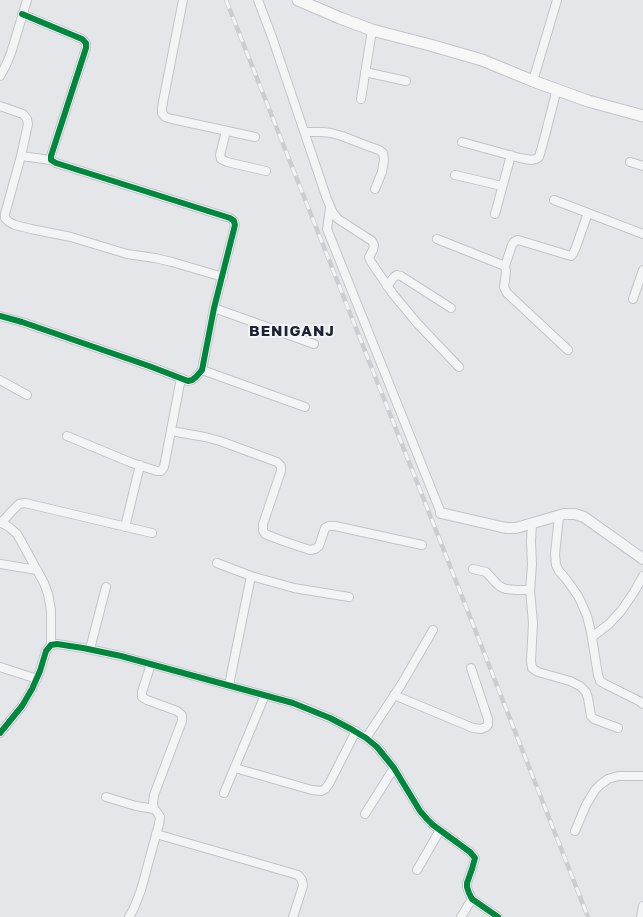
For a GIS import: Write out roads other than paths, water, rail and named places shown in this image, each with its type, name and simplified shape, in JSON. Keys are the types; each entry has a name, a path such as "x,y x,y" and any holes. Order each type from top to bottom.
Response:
{"main road":[{"path":"298,0 372,30 482,60 588,101 643,116"}],"street":[{"path":"1,71 11,53 27,0"},
{"path":"183,0 162,113 165,117 172,119 255,137"},
{"path":"258,0 305,132 330,208 338,219 372,241 374,246 369,257 371,262 417,323 459,367"},
{"path":"533,81 557,0"},
{"path":"22,14 82,38 86,42 86,48 51,160"},
{"path":"361,99 372,30"},
{"path":"365,72 406,81"},
{"path":"462,142 531,160 536,159 539,157 557,89"},
{"path":"0,106 23,114 27,119 28,124 5,214 5,218 9,222 15,225 71,238 126,254 172,262 223,277"},
{"path":"226,131 220,155 221,159 227,162 266,171"},
{"path":"305,132 331,133 379,150 383,153 384,160 382,172 375,189"},
{"path":"495,214 511,155"},
{"path":"0,316 22,322 188,381 192,380 202,370 214,308 235,225 234,221 230,218 56,163 51,160 21,156"},
{"path":"630,162 643,166"},
{"path":"455,175 502,186"},
{"path":"554,200 643,234"},
{"path":"330,208 327,229 441,513 506,528 516,528 559,516 575,514 584,517 643,559"},
{"path":"568,350 507,293 504,287 506,272 505,266 512,245 518,240 570,256 573,254 576,247 588,213"},
{"path":"437,239 505,266"},
{"path":"633,299 643,270"},
{"path":"388,286 394,277 397,275 401,276 451,308"},
{"path":"214,308 314,344"},
{"path":"202,370 305,407"},
{"path":"67,436 140,465 161,471 164,467 181,378"},
{"path":"0,380 27,395"},
{"path":"171,431 220,441 277,462 281,466 281,471 263,524 265,534 310,550 319,546 325,528 328,526 335,526 422,545"},
{"path":"125,527 140,465"},
{"path":"0,733 22,706 32,689 40,671 46,651 51,645 51,610 44,583 21,540 9,527 1,523 19,504 25,503 152,533"},
{"path":"559,516 554,554 556,565 581,602 587,616 600,681 643,704"},
{"path":"532,523 532,565 530,590 533,623 532,668 538,672 570,681 580,686 586,692 591,716 594,719 618,728"},
{"path":"217,563 251,576 294,588 349,597"},
{"path":"0,564 37,570"},
{"path":"473,569 486,572 497,584 506,589 530,590"},
{"path":"229,685 251,576"},
{"path":"592,637 609,624 621,611 643,576"},
{"path":"90,649 106,587"},
{"path":"366,738 394,696 433,630"},
{"path":"51,645 57,644 90,649 126,657 265,695 299,705 356,731 377,747 394,768 426,819 470,852 474,858 467,887 472,899 498,917"},
{"path":"129,917 141,890 159,824 160,817 154,809 154,795 182,721 182,715 177,711 147,700 142,696 151,664"},
{"path":"0,667 37,679"},
{"path":"394,696 473,728 486,728 488,725 488,719 472,668"},
{"path":"224,793 265,695"},
{"path":"234,768 312,790 321,791 329,784 356,731"},
{"path":"365,814 394,768"},
{"path":"576,831 586,805 595,790 600,785 608,779 618,776 643,776"},
{"path":"106,797 136,806 154,809"},
{"path":"417,870 440,830"},
{"path":"156,834 298,875 304,886 293,917"},
{"path":"461,917 472,899"},
{"path":"641,917 643,906"}],"railway":[{"path":"226,0 588,917"}],"district":[{"name":"BENIGANJ","path":"292,331"}]}
